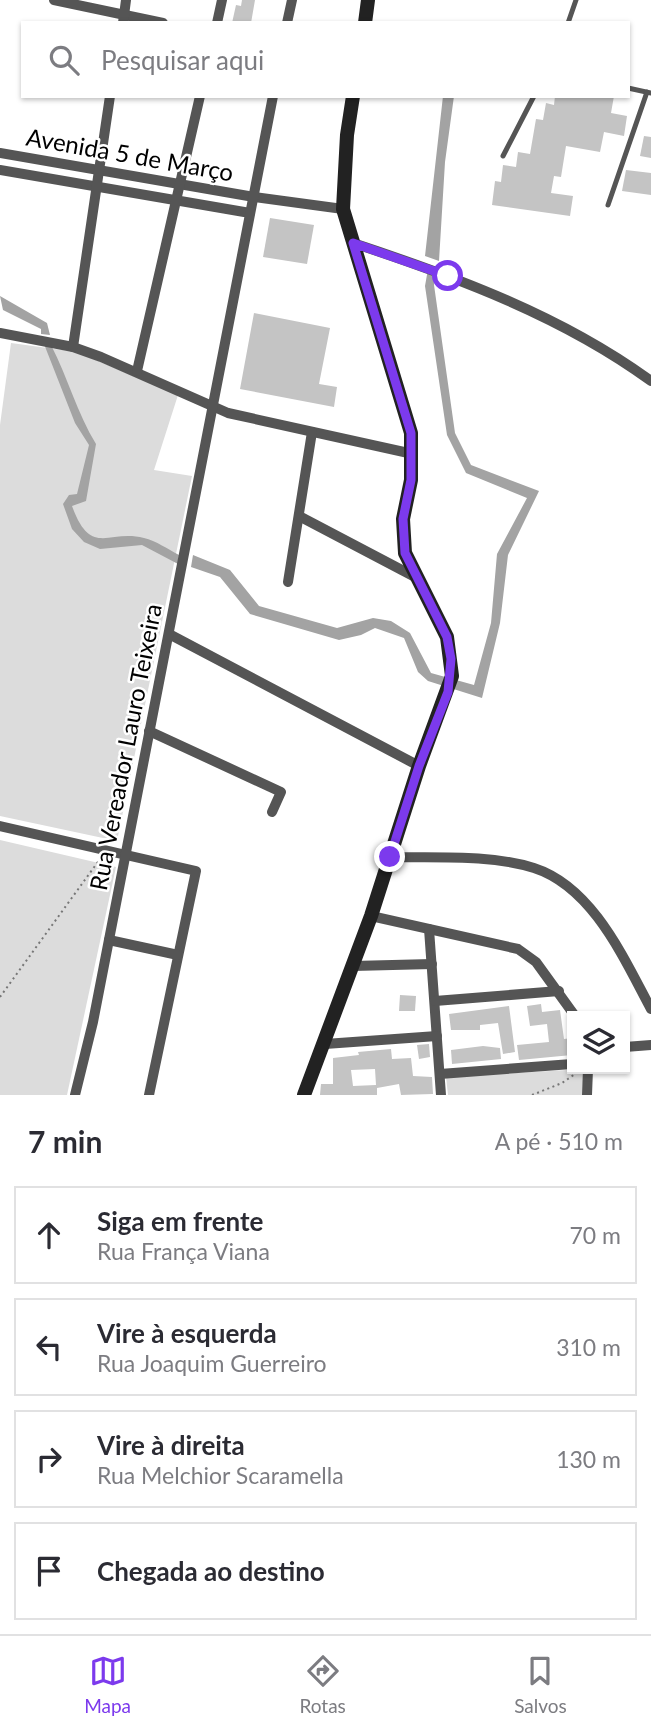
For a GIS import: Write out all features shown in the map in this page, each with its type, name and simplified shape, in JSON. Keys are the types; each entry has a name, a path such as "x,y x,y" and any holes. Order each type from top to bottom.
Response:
{"street":[{"path":"54,0 123,19 143,21"},
{"path":"123,19 126,0"},
{"path":"217,21 222,0"},
{"path":"287,21 292,0"},
{"path":"365,21 368,0"},
{"path":"73,347 110,98"},
{"path":"137,371 200,98"},
{"name":"Rua Vereador Lauro Teixeira","path":"75,1095 109,940 273,98"},
{"path":"304,1095 371,916 419,766 452,676 447,637 405,553 403,539 413,454 407,413 343,209 347,135 353,98"},
{"name":"Avenida 5 de Março","path":"0,153 254,197 343,209"},
{"name":"Avenida 5 de Março","path":"0,170 250,212"},
{"path":"353,243 422,265 540,315 622,360 651,381"},
{"path":"0,334 73,347 137,371 228,413 413,454"},
{"path":"288,582 312,432"},
{"path":"299,516 416,578"},
{"path":"169,634 419,766"},
{"path":"149,731 281,792 272,812"},
{"path":"0,826 195,871 149,1095"},
{"path":"390,857 485,860 537,869 559,882 587,905 610,936 651,1009"},
{"path":"371,916 518,949 536,962 572,1011"},
{"path":"429,929 441,1095"},
{"path":"109,940 178,955"},
{"path":"353,966 432,964"},
{"path":"435,1001 559,991"},
{"path":"325,1044 437,1036"},
{"path":"630,1047 651,1045"},
{"path":"440,1074 567,1064"},
{"path":"587,1095 589,1074"}],"lane":[{"path":"569,21 576,0"},
{"path":"608,205 649,93 630,88"},
{"path":"503,156 533,98"}],"path":[{"path":"0,997 71,895 107,851"},
{"path":"532,1095 562,1083 574,1074"}],"shaded area":[{"path":"443,98 454,98 445,162 439,261 425,256"},
{"path":"428,269 435,271 434,285 455,433 471,465 539,491 508,555 500,623 482,698 428,681 418,672 404,638 375,628 361,635 339,640 250,614 220,577 191,567 193,555 230,570 259,606 337,628 373,618 391,621 410,633 431,673 474,685 491,623 497,554 527,498 466,473 447,435 425,286"},
{"path":"0,296 47,323 50,335 41,334 41,329 3,310"},
{"path":"11,343 77,352 178,395 154,470 192,476 117,841 0,816 0,425"},
{"path":"44,344 51,345 96,444 86,501 72,506 79,522 86,532 94,537 131,536 153,541 179,555 178,564 142,545 100,549 84,542 72,529 63,504 69,495 77,494 89,445 75,423"},
{"path":"0,840 116,867 67,1095 0,1095"},
{"path":"567,1070 567,1074 584,1074 582,1095 448,1095 446,1077"}],"building":[{"path":"242,0 255,0 251,21 232,21 236,5 241,6"},
{"path":"555,98 614,98 611,113 627,116 624,136 604,132 600,152 566,146 561,177 554,176 551,193 573,196 570,216 492,205 495,181 501,182 503,165 516,167 518,152 530,154 536,119 543,120 546,103 554,105"},
{"path":"644,136 651,137 651,158 640,156"},
{"path":"626,170 651,173 651,195 622,191"},
{"path":"270,218 314,225 307,264 263,257"},
{"path":"254,313 330,328 319,384 337,387 334,407 240,389"},
{"path":"400,995 416,996 415,1011 399,1011"},
{"path":"541,1004 542,1012 560,1010 564,1039 567,1039 567,1055 519,1060 517,1045 549,1042 547,1024 530,1026 527,1006"},
{"path":"509,1006 515,1052 503,1054 498,1023 480,1025 480,1030 451,1030 449,1014"},
{"path":"429,1044 430,1057 419,1059 417,1045"},
{"path":"483,1046 500,1048 501,1059 452,1064 451,1050"},
{"path":"391,1049 392,1059 411,1058 413,1076 432,1077 433,1094 401,1095 399,1084 377,1088 377,1095 320,1095 321,1084 333,1084 333,1058 359,1055 358,1052","holes":["375,1069 376,1085 353,1086 351,1070"]}],"route":[{"path":"390,857 419,766 448,692 452,676 451,659 447,637 405,553 403,519 411,480 411,433 353,243 448,276"}]}
